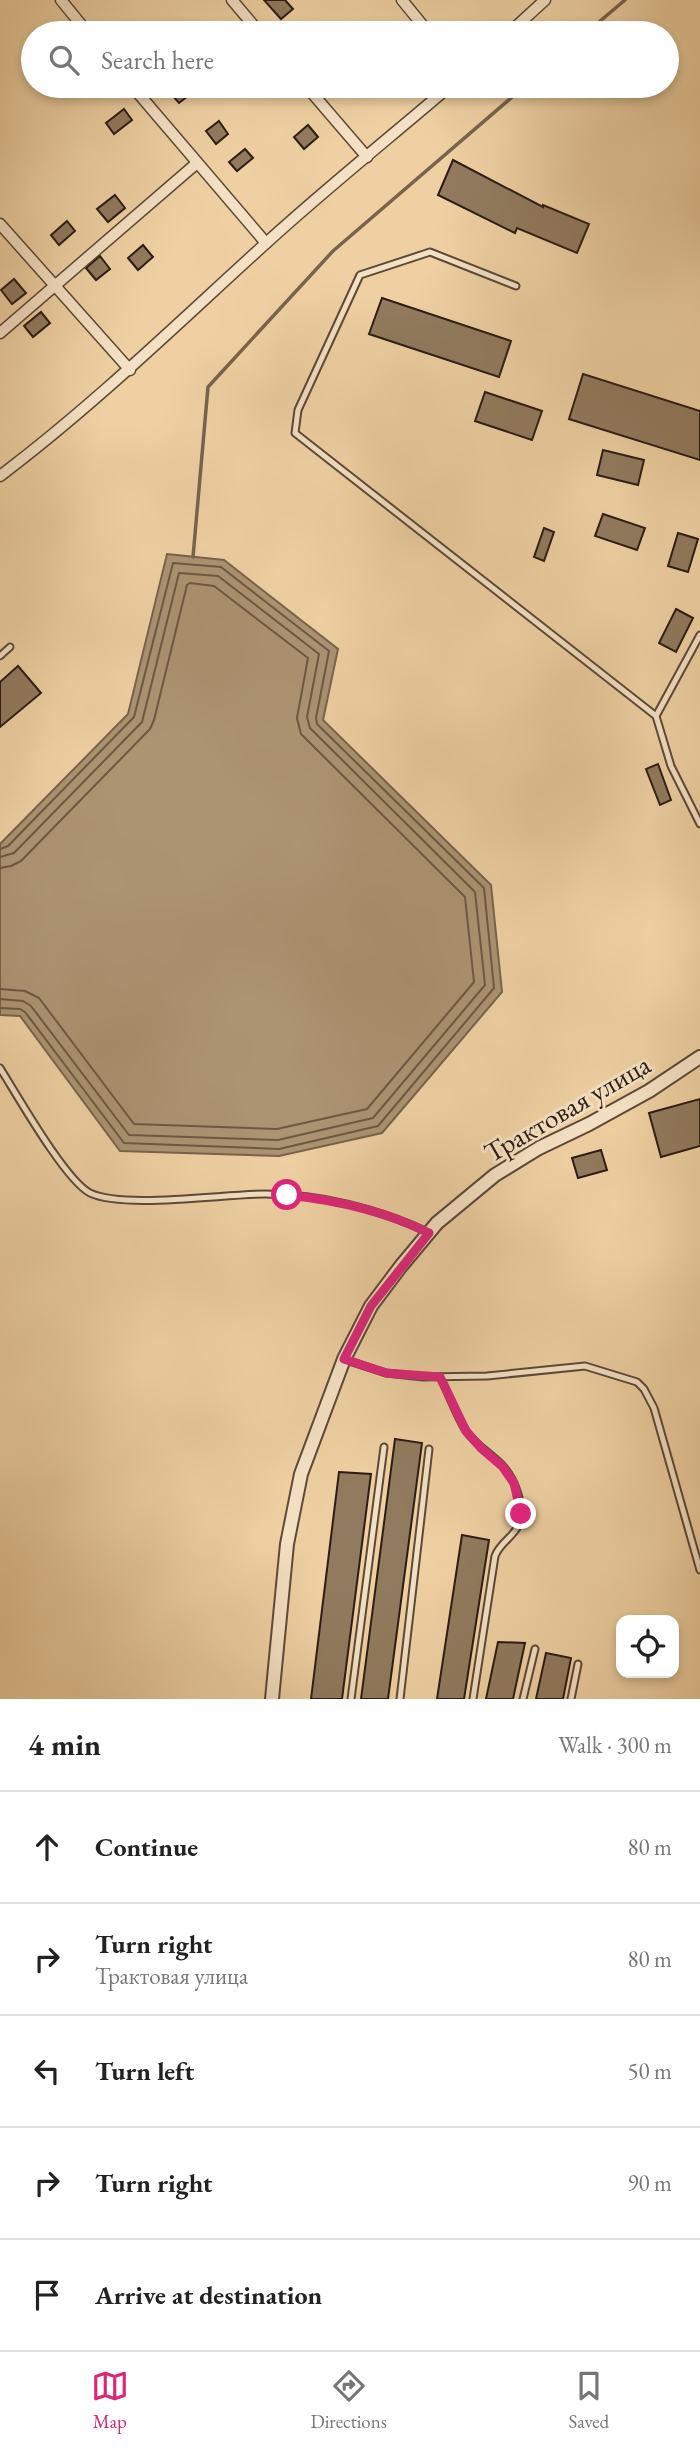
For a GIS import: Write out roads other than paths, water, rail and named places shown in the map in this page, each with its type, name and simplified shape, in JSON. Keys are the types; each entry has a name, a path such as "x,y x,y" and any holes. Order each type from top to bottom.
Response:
{"street":[{"path":"61,0 78,21"},
{"path":"232,0 250,21"},
{"path":"402,0 419,21"},
{"path":"522,21 545,0"},
{"path":"142,98 266,243"},
{"path":"316,98 367,157"},
{"path":"0,476 51,438 130,370 266,243 436,98"},
{"path":"0,333 197,163"},
{"path":"0,224 130,370"},
{"name":"Трактовая улица","path":"272,1699 287,1544 301,1474 344,1359 371,1306 429,1233 495,1175 538,1148 649,1091 700,1057"}],"lane":[{"path":"516,286 430,252 360,275 298,410 295,433 656,716 671,766 700,824"},
{"path":"656,716 700,635"},
{"path":"0,656 10,647"},
{"path":"0,1068 62,1164 90,1192 132,1200 265,1194 314,1198 385,1214 429,1233"},
{"path":"344,1359 386,1373 440,1377 487,1376 585,1366 637,1381 654,1408 700,1570"},
{"path":"440,1377 466,1431 502,1466 514,1483 521,1514 518,1528 498,1549 495,1556 472,1699"},
{"path":"351,1699 384,1447"},
{"path":"400,1699 429,1449"},
{"path":"523,1699 535,1649"},
{"path":"571,1699 578,1664"}],"water":[{"path":"167,554 224,560 338,649 323,720 491,885 502,992 382,1133 279,1156 120,1151 20,1016 0,1015 0,844 128,714"}],"waterway":[{"path":"600,21 625,0"},
{"path":"193,557 208,387 333,251 511,98"}]}
